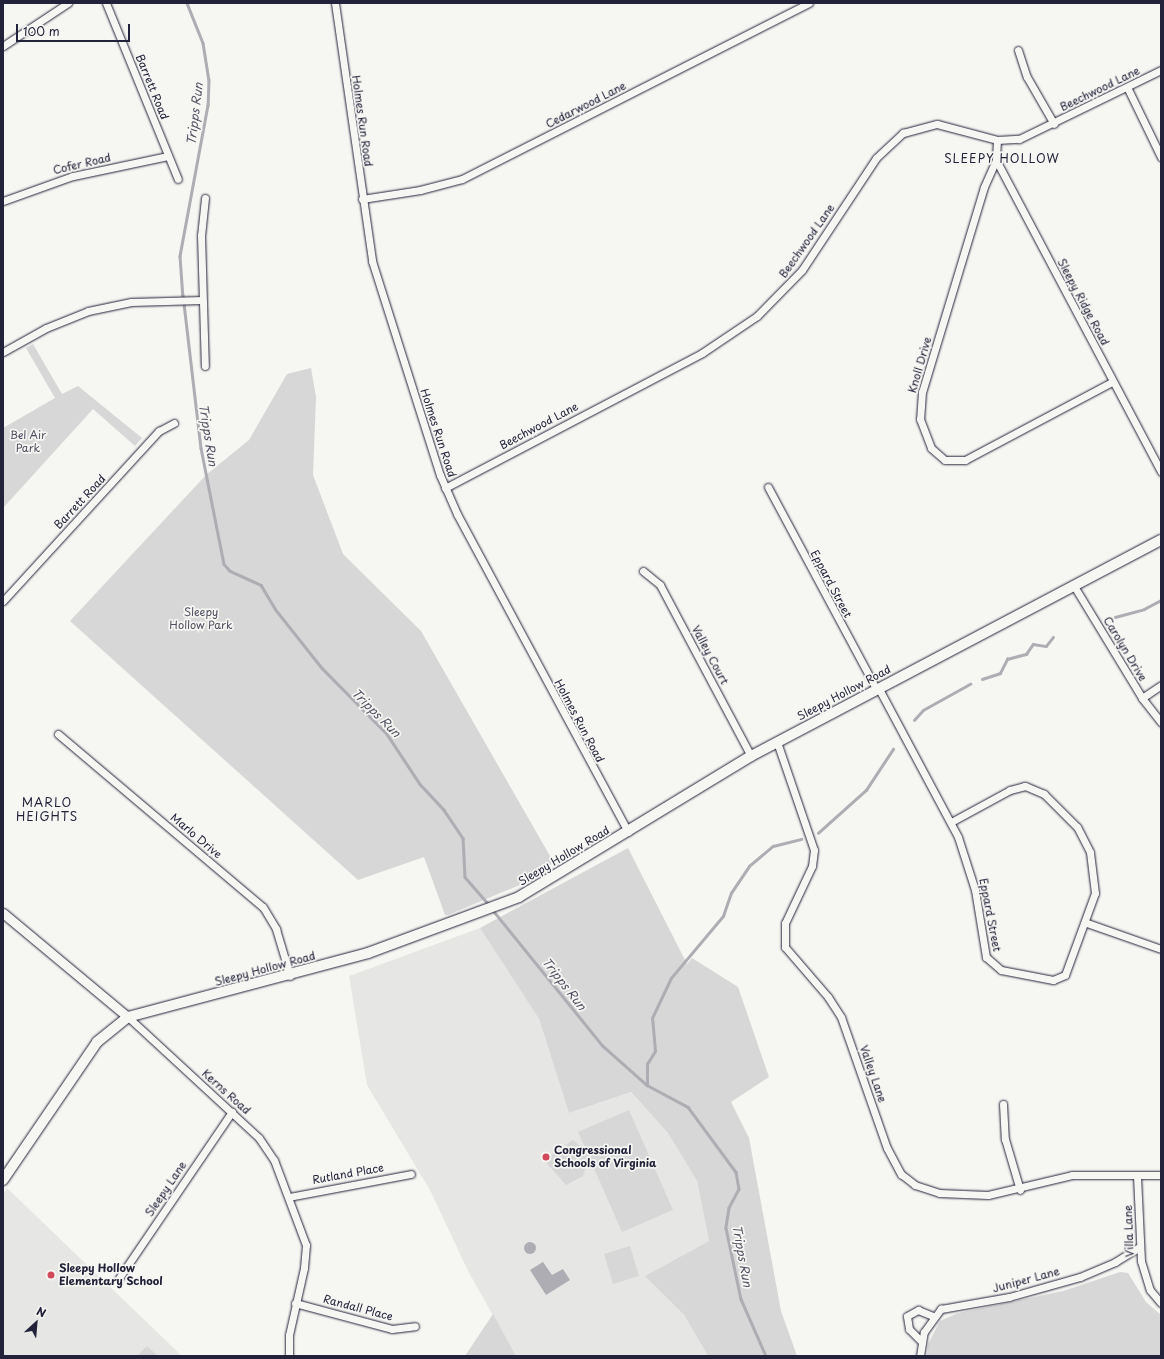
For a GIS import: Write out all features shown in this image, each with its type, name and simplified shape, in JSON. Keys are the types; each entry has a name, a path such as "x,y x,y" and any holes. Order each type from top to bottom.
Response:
{"main road":[{"name":"Sleepy Hollow Road","path":"3,1180 97,1042 128,1017 290,976 368,954 482,913 513,900 777,742 1161,540"}],"street":[{"path":"3,46 68,3"},
{"name":"Barrett Road","path":"106,3 178,179"},
{"name":"Holmes Run Road","path":"335,3 362,199 378,281 445,488 628,832"},
{"name":"Cedarwood Lane","path":"362,199 431,188 473,174 809,3"},
{"path":"1018,50 1028,77 1054,124"},
{"name":"Beechwood Lane","path":"445,488 695,356 757,316 802,270 876,158 903,133 937,124 997,140 1019,139 1128,89 1161,70"},
{"path":"1128,89 1161,157"},
{"path":"996,160 997,140"},
{"name":"Cofer Road","path":"3,201 72,176 168,156"},
{"name":"Sleepy Ridge Road","path":"996,160 1112,382 1161,472"},
{"name":"Knoll Drive","path":"996,160 970,229 922,392 920,419 931,448 945,460 966,460 1112,382"},
{"path":"204,198 199,300 206,366"},
{"path":"3,352 46,328 88,311 131,302 199,300"},
{"name":"Barrett Road","path":"3,601 159,430 174,423"},
{"name":"Eppard Street","path":"768,487 951,822 975,890 984,952 994,966 1048,980 1060,978 1070,969 1087,923 1095,893 1090,852 1077,827 1044,794 1020,787 951,822"},
{"name":"Valley Court","path":"643,571 660,585 752,756"},
{"name":"Carolyn Drive","path":"1074,586 1142,698 1161,722"},
{"path":"3,589 9,594"},
{"path":"1142,698 1161,685"},
{"name":"Marlo Drive","path":"58,734 263,907 276,929 290,976"},
{"name":"Valley Lane","path":"777,742 809,828 814,858 785,923 784,947 828,997 841,1017 895,1166 915,1185 939,1193 988,1195 1020,1190 1072,1176 1161,1175"},
{"name":"Kerns Road","path":"3,913 128,1017 232,1112 266,1147 289,1197 306,1250 295,1303 289,1356"},
{"path":"1087,923 1161,949"},
{"path":"1002,1104 1006,1139 1020,1190"},
{"name":"Sleepy Lane","path":"119,1278 232,1112"},
{"name":"Rutland Place","path":"289,1197 411,1174"},
{"name":"Villa Lane","path":"1137,1176 1139,1247 1150,1290 1161,1303"},
{"name":"Juniper Lane","path":"933,1316 950,1306 1009,1297 1084,1275 1139,1247"},
{"name":"Randall Place","path":"295,1303 392,1329 415,1326"},
{"path":"920,1356 921,1342 933,1316 918,1310 907,1316 909,1329 921,1342"}],"shaded area":[{"name":"Congressional Schools of Virginia","path":"480,928 539,1019 569,1113 631,1092 668,1133 697,1181 709,1241 646,1276 684,1315 708,1356 516,1356 468,1271 431,1192 367,1085 349,976"},
{"name":"Sleepy Hollow Elementary School","path":"7,1188 182,1356 3,1356 3,1195"},
{"path":"528,1242 532,1242 536,1248 532,1254 528,1254 524,1250 524,1246"},
{"path":"543,1262 552,1275 563,1269 570,1280 546,1295 530,1270"}],"green space":[{"name":"Bel Air Park","path":"33,344 62,394 78,386 142,438 135,446 93,409 4,507 3,428 55,398 26,348"},
{"name":"Sleepy Hollow Park","path":"311,368 316,397 313,475 343,554 421,631 554,863 524,878 527,882 448,915 445,915 424,857 358,880 70,621 206,475 249,440 287,374"},
{"path":"628,848 687,964 692,958 738,987 769,1077 731,1102 749,1138 781,1311 797,1356 708,1356 684,1315 645,1276 709,1241 697,1181 668,1133 631,1092 569,1113 539,1019 480,928"},
{"path":"629,1110 673,1210 622,1232 589,1157 583,1176 566,1185 544,1160 573,1140 587,1152 578,1132"},
{"path":"630,1246 639,1276 613,1284 604,1254"},
{"path":"1120,1272 1128,1273 1146,1302 1161,1315 1161,1356 927,1356 928,1344 940,1321 958,1313 1063,1291"},
{"path":"493,1314 516,1356 465,1356"},
{"path":"147,1346 158,1356 137,1356"}],"waterway":[{"name":"Tripps Run","path":"187,3 203,43 209,80 208,105 180,256 183,295 201,448 224,564 230,571 261,585 276,610 322,668 387,734 420,784 444,810 463,838 465,877 489,905"},
{"path":"1115,617 1144,609 1161,600"},
{"path":"982,679 1000,673 1007,659 1026,654 1033,644 1046,646 1053,637"},
{"path":"914,720 923,710 970,684"},
{"path":"818,833 866,790 893,749"},
{"path":"647,1084 647,1064 655,1051 652,1018 671,978 723,916 731,893 749,866 773,846 801,839"},
{"name":"Tripps Run","path":"492,909 603,1046 647,1085 688,1107 736,1172 739,1189 729,1208 726,1228 741,1299 766,1356"}],"place":[{"name":"Congressional Schools of Virginia","path":"546,1157"},
{"name":"Sleepy Hollow Elementary School","path":"51,1275"}],"district":[{"name":"SLEEPY HOLLOW","path":"1002,159"},
{"name":"MARLO HEIGHTS","path":"47,810"}]}
